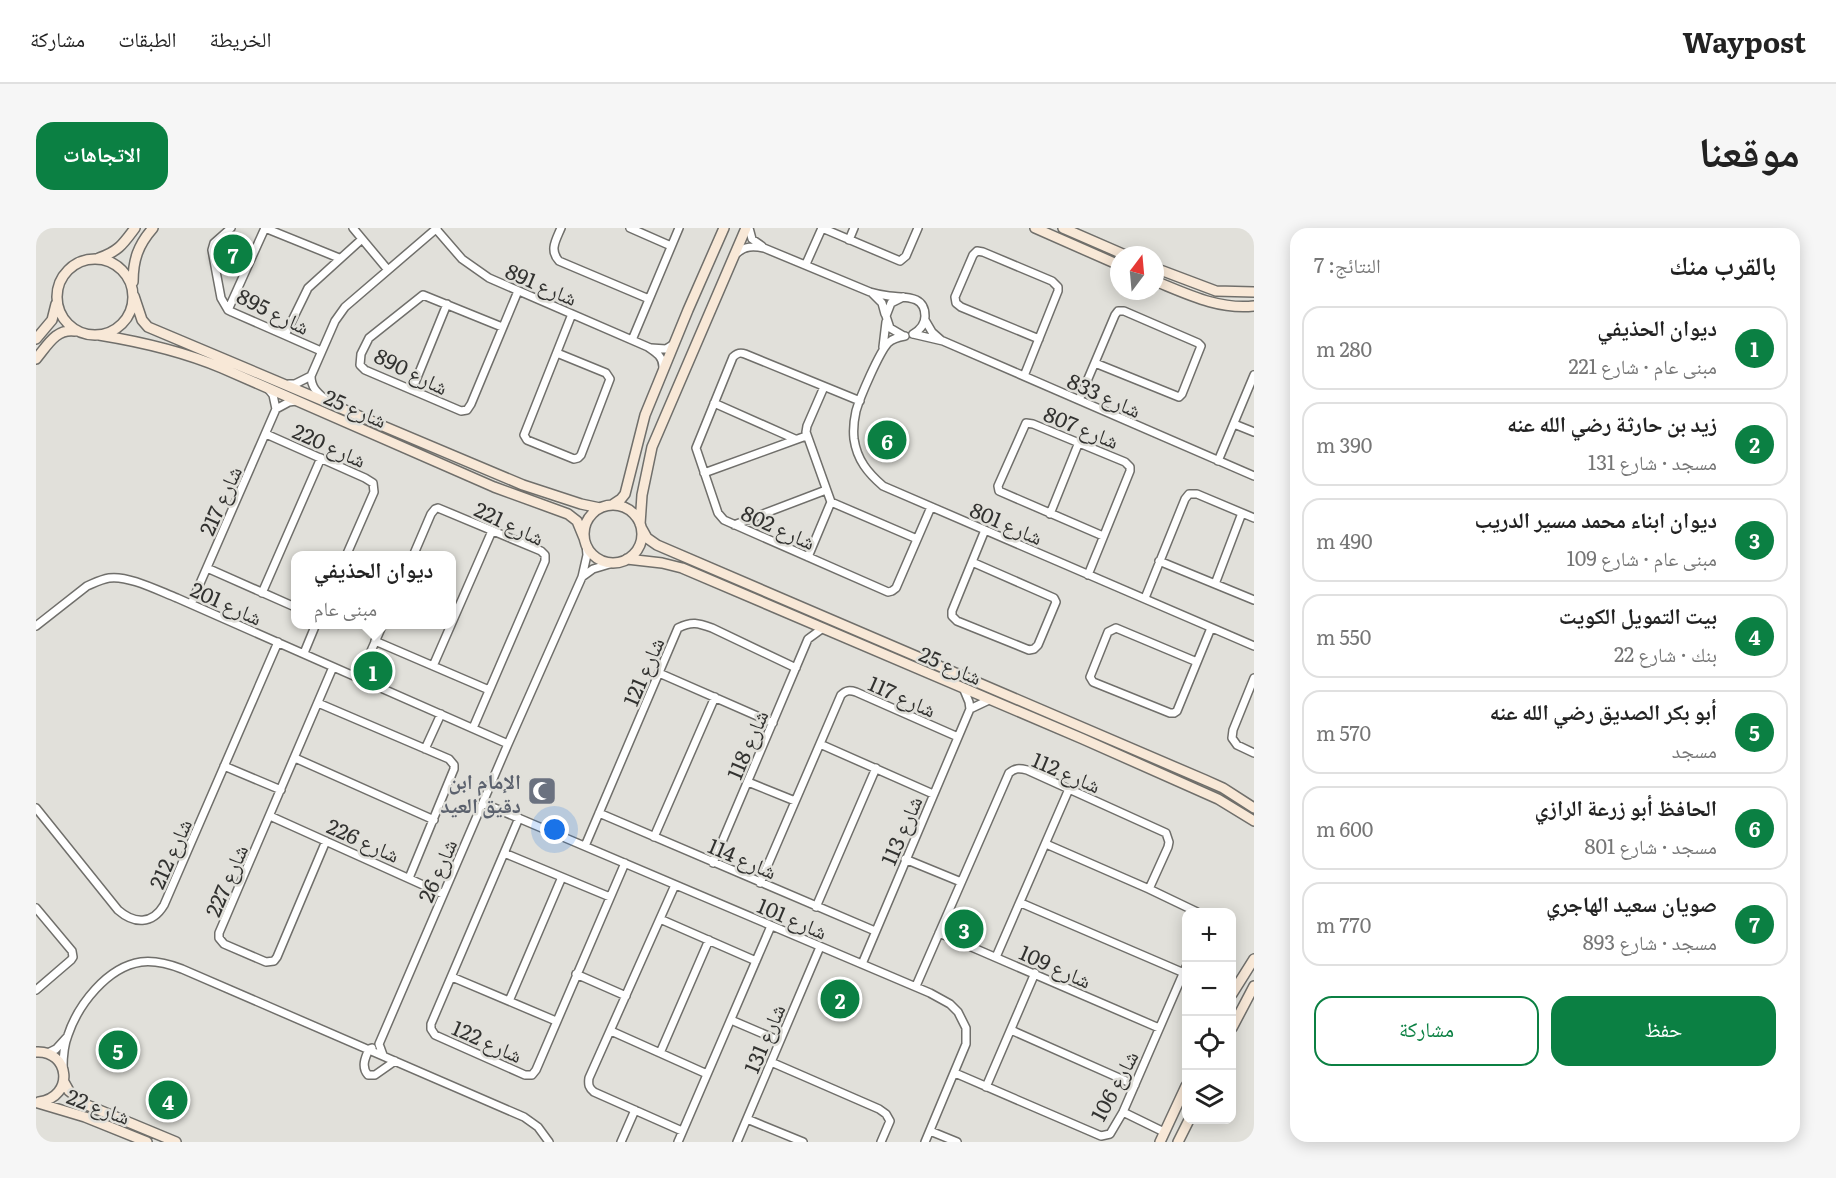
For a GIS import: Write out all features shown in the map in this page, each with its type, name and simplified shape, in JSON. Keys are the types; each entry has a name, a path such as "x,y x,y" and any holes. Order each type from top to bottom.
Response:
{"street":[{"path":"36,339 52,320 59,283 70,268 86,260 99,259 111,254 122,247 135,228"},
{"path":"36,359 59,332 68,330 99,335 110,333 120,327 133,308 135,256 141,243 153,228"},
{"name":"شارع 895","path":"231,228 214,243 212,250 221,298 228,310 321,351"},
{"path":"228,310 266,228 339,258"},
{"path":"353,228 388,270"},
{"path":"268,389 273,395 276,409 296,401 330,411 331,403 311,384 321,351 340,312 436,228"},
{"name":"شارع 891","path":"436,228 462,259 489,278 648,347"},
{"path":"561,228 553,250 559,261 650,299"},
{"path":"630,228 671,246"},
{"path":"632,340 679,228"},
{"path":"613,562 596,557 590,551 585,541 585,525 591,515 600,508 612,505 625,494 645,415 724,228"},
{"path":"747,228 752,239 764,248"},
{"path":"582,577 593,569 627,559 639,547 642,538 642,495 651,447 747,228"},
{"path":"806,264 822,228 900,261 906,256 918,228"},
{"path":"849,240 854,228"},
{"path":"1035,228 1110,261"},
{"path":"1045,228 1073,239 1076,234"},
{"path":"1063,228 1110,249"},
{"path":"285,335 308,288 362,239"},
{"path":"732,260 743,248 754,246 764,248 870,292 912,298 920,303 925,311 925,320 919,331 893,339 881,353"},
{"path":"1024,376 1039,339 1058,291 1055,283 977,251 973,255 955,297 956,303 1039,339"},
{"path":"1098,256 1099,251 1110,255"},
{"path":"99,259 120,268 128,277 133,292"},
{"path":"1164,271 1216,291 1254,292"},
{"path":"1164,285 1200,299 1229,307 1254,306"},
{"name":"شارع 890","path":"502,327 426,295 420,296 369,338 361,354 360,365 365,370 460,411 468,409 518,291"},
{"name":"شارع 25","path":"133,292 141,320 148,327 479,467 532,488 600,508"},
{"path":"870,292 882,303 893,331 909,335"},
{"path":"57,295 62,317 78,332"},
{"path":"886,318 891,303 903,297"},
{"path":"412,390 447,304"},
{"path":"1079,400 1115,315 1120,310 1201,346 1179,397 1095,363"},
{"path":"557,353 606,373 610,379 578,459 528,440 524,436 572,314"},
{"name":"شارع 801","path":"886,318 886,336 881,353 860,401 854,425 854,440 858,457 868,472 883,486 1254,646"},
{"name":"شارع 833","path":"925,320 932,332 943,341"},
{"name":"شارع 25","path":"99,335 154,345 191,356 494,487 568,514 577,521 585,541"},
{"name":"شارع 833","path":"909,335 943,341 1254,476"},
{"path":"648,347 666,349 674,344"},
{"path":"648,347 658,354 663,362 663,373"},
{"name":"شارع 802","path":"860,401 745,354 739,353 733,357 696,447 718,513 724,520 734,525 888,592 896,588 931,507"},
{"path":"1218,461 1254,375"},
{"path":"280,382 295,384 312,376"},
{"path":"824,387 807,426 806,436 831,502 917,539"},
{"path":"714,404 795,439"},
{"name":"شارع 217","path":"191,604 276,409"},
{"name":"شارع 807","path":"1088,575 1130,467 1125,462 1079,442 1033,423 1026,423 998,486 999,491 1103,536"},
{"path":"1234,424 1254,432"},
{"name":"شارع 220","path":"266,434 373,483 374,492 348,551"},
{"path":"704,473 806,436"},
{"path":"1050,514 1079,442"},
{"path":"416,453 416,449 421,446 471,468 479,467"},
{"path":"262,593 321,459"},
{"path":"734,525 826,490"},
{"path":"1145,598 1189,494 1197,494 1254,518"},
{"path":"808,556 831,502"},
{"path":"612,505 624,507 634,513 641,526"},
{"name":"شارع 221","path":"415,551 435,508 541,551 546,558 473,728"},
{"path":"1215,584 1242,513"},
{"name":"شارع 25","path":"641,526 647,538 657,544 1223,788 1254,808"},
{"path":"972,562 1054,598 1056,602 1038,645 1034,649 1029,650 957,621 952,616 952,611 985,530"},
{"path":"456,613 492,531"},
{"name":"شارع 26","path":"379,1044 582,577 586,555 585,541"},
{"name":"شارع 25","path":"627,559 682,568 1199,790 1254,821"},
{"path":"1159,561 1254,600"},
{"path":"207,568 291,606"},
{"name":"شارع 201","path":"36,626 87,586 110,577 137,582 508,744"},
{"path":"801,619 808,639"},
{"name":"شارع 121","path":"585,846 678,628 688,623 712,628 795,668"},
{"name":"شارع 118","path":"713,862 808,639 822,628"},
{"path":"1197,662 1116,628 1108,632 1090,677 1093,682 1174,713 1177,711 1211,628"},
{"path":"304,653 314,629"},
{"path":"359,678 381,629"},
{"path":"433,666 449,629"},
{"path":"375,641 489,690"},
{"name":"شارع 212","path":"36,808 126,918 150,919 158,915 278,642"},
{"name":"شارع 227","path":"326,841 274,961 266,962 224,944 219,938 219,933 333,667"},
{"path":"659,673 773,723"},
{"path":"1253,682 1233,730 1232,738 1236,745 1254,753"},
{"path":"964,690 970,709 989,700"},
{"name":"شارع 117","path":"760,883 841,695 849,691 856,692 958,737"},
{"path":"654,837 715,698"},
{"path":"318,703 425,748 449,759 454,765 409,878"},
{"name":"شارع 113","path":"861,964 970,709"},
{"path":"1040,721 1044,718 1045,710"},
{"path":"425,748 441,714"},
{"path":"820,744 933,794"},
{"path":"295,758 434,820"},
{"path":"225,766 281,790"},
{"path":"816,907 876,768"},
{"name":"شارع 112","path":"916,986 1009,773 1018,768 1166,833 1169,837 1168,847 1149,889"},
{"path":"748,782 795,801"},
{"path":"996,957 1069,789"},
{"name":"شارع 101","path":"483,802 916,986 951,1004 964,1021 967,1033 966,1044 925,1142"},
{"name":"شارع 114","path":"599,813 875,931"},
{"name":"شارع 226","path":"270,816 443,894"},
{"name":"شارع 122","path":"519,818 431,1024 435,1035 525,1075 532,1075 536,1070 626,863"},
{"path":"1046,844 1189,908"},
{"path":"504,853 610,897"},
{"path":"905,859 961,882"},
{"path":"509,1001 562,878"},
{"path":"675,885 589,1078 589,1087 594,1092 682,1131"},
{"path":"1021,903 1182,969"},
{"path":"36,990 73,957 72,951 37,910"},
{"path":"660,919 756,960"},
{"path":"678,1142 771,926"},
{"name":"شارع 109","path":"939,933 1159,1028"},
{"path":"660,1053 709,940"},
{"name":"شارع 131","path":"737,1142 820,947"},
{"path":"1236,987 1254,959"},
{"path":"48,1053 56,1049 67,1036 88,999 114,974 139,962 165,963 524,1116 538,1127 549,1142"},
{"path":"986,1087 1035,973"},
{"path":"576,974 626,996"},
{"path":"452,977 556,1021"},
{"name":"شارع 106","path":"955,1073 1101,1136 1110,1134 1123,1112 1182,977"},
{"path":"1236,1020 1254,986"},
{"path":"731,1020 780,1041"},
{"path":"1011,1030 1134,1085"},
{"path":"610,1031 707,1074"},
{"path":"37,1102 55,1097 64,1082 63,1068 67,1036"},
{"path":"382,1055 379,1044 369,1049 364,1068 370,1076 375,1075 395,1060"},
{"path":"36,1052 48,1053 57,1059 63,1068"},
{"path":"771,1062 886,1114 890,1121 882,1142"},
{"name":"شارع 22","path":"64,1082 69,1091 87,1105 176,1142"},
{"path":"1160,1142 1182,1094"},
{"name":"شارع 22","path":"37,1102 85,1117 147,1142"},
{"path":"621,1142 635,1110"},
{"path":"1123,1112 1164,1132"},
{"path":"747,1119 803,1142"},
{"path":"1178,1142 1187,1124"},
{"path":"930,1131 957,1142"}],"place":[{"name":"صويان سعيد الهاجري","path":"233,254"},
{"name":"الحافظ أبو زرعة الرازي","path":"887,440"},
{"name":"ديوان الحذيفي","path":"373,671"},
{"name":"الإمام ابن دقيق العيد","path":"542,791"},
{"name":"ديوان ابناء محمد مسير الدريب","path":"964,929"},
{"name":"زيد بن حارثة رضي الله عنه","path":"840,999"},
{"name":"أبو بكر الصديق رضي الله عنه","path":"118,1050"},
{"name":"بيت التمويل الكويت","path":"168,1100"}]}
